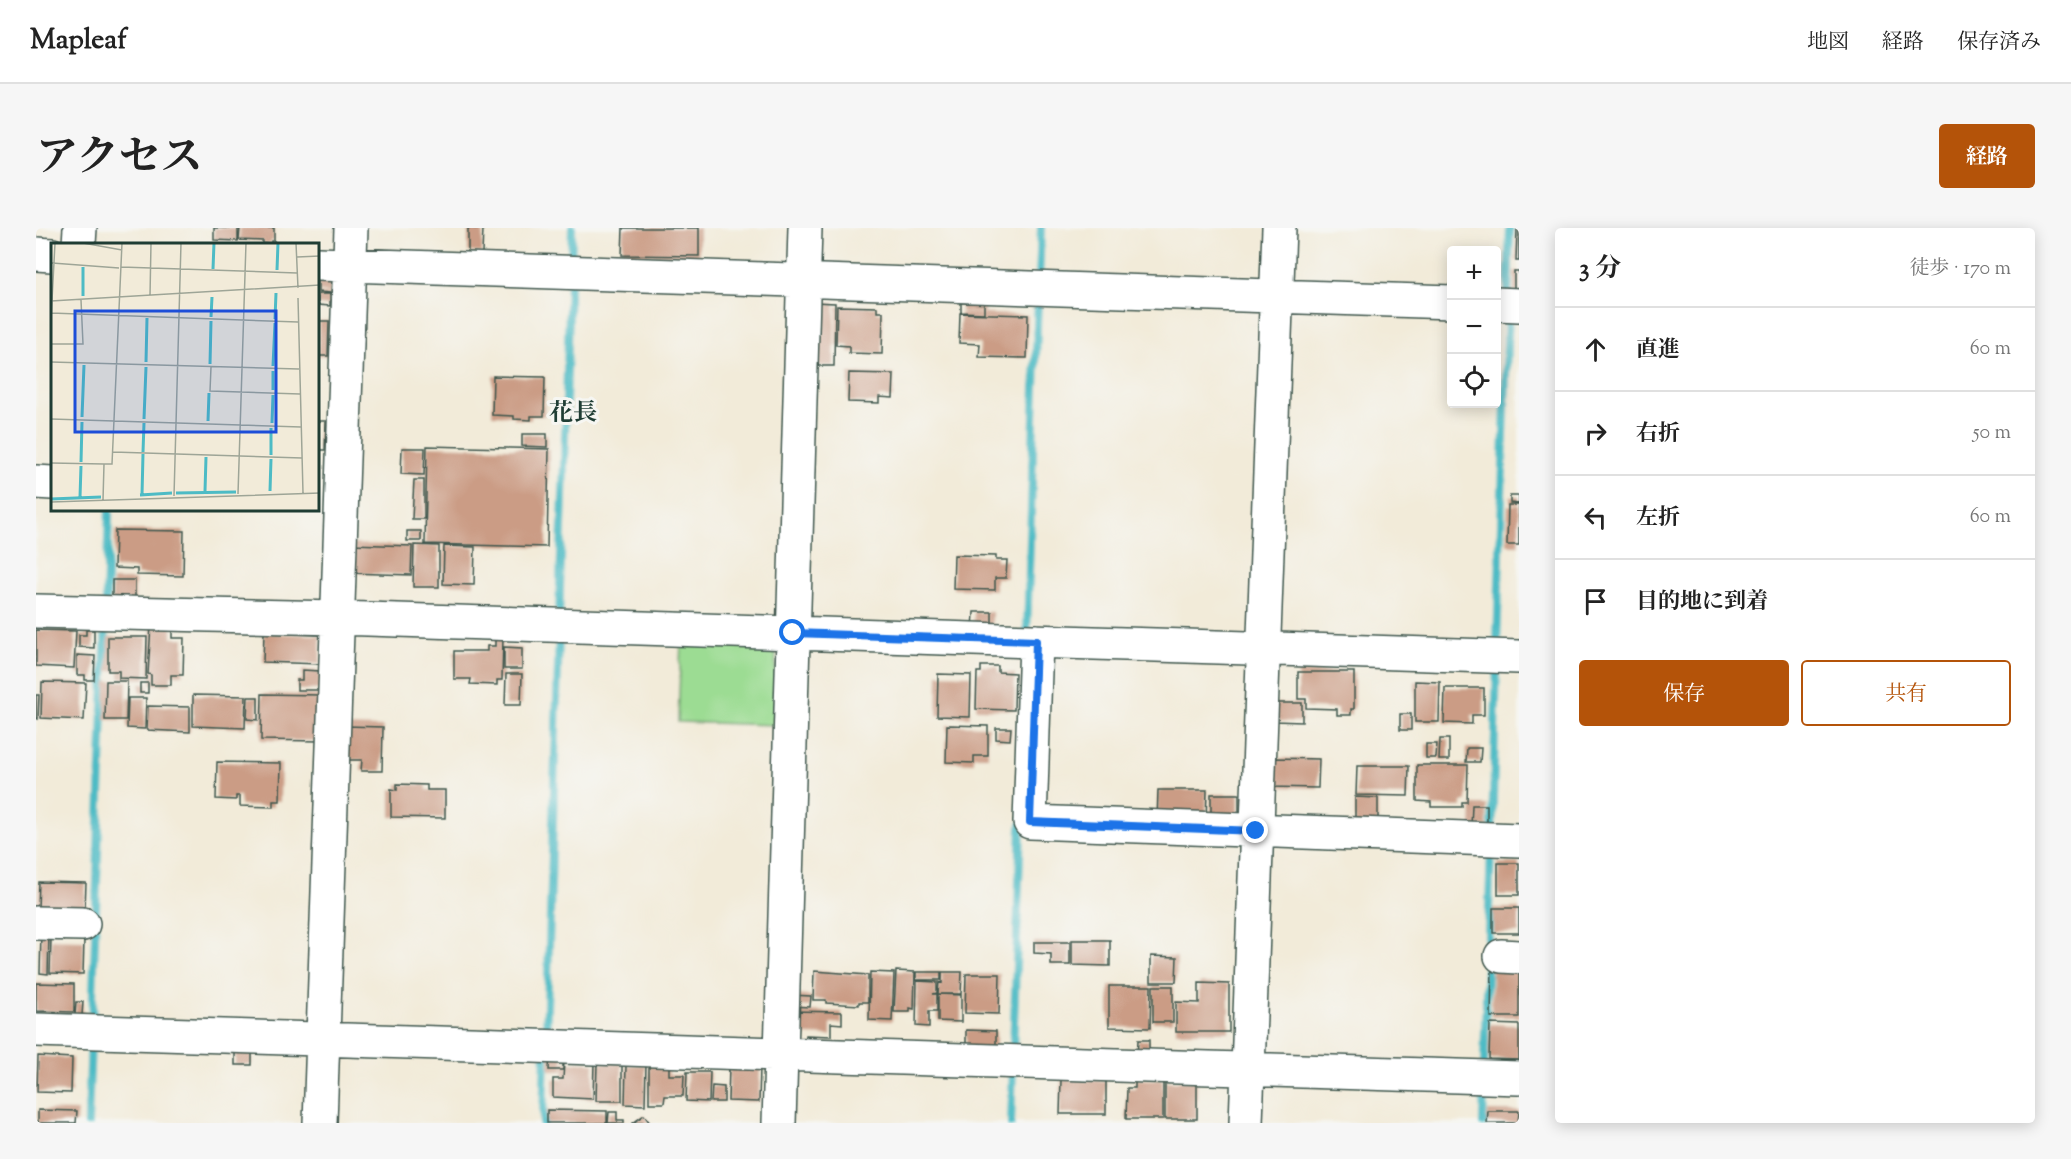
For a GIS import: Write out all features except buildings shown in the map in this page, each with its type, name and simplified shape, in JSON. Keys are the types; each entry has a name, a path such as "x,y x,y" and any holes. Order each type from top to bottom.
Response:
{"street":[{"path":"79,243 80,228"},
{"path":"320,1123 338,618 332,404 334,264 351,228"},
{"path":"779,1123 805,228"},
{"path":"1246,1123 1279,228"},
{"path":"36,254 51,255"},
{"path":"334,264 1447,302"},
{"path":"1501,304 1519,305"},
{"path":"36,482 51,483"},
{"path":"36,611 338,618 1519,657"},
{"path":"1036,641 1030,822 1519,840"},
{"path":"36,923 83,924"},
{"path":"36,1030 1519,1078"}],"green space":[{"path":"681,640 776,645 774,725 678,722"}],"waterway":[{"path":"571,265 572,228"},
{"path":"1039,280 1041,228"},
{"path":"1508,294 1510,228"},
{"path":"559,618 570,280"},
{"path":"1027,633 1038,297"},
{"path":"1497,645 1508,314"},
{"path":"106,602 109,512"},
{"path":"92,1025 106,621"},
{"path":"546,1039 559,635"},
{"path":"1492,831 1497,667"},
{"path":"1013,1051 1021,825"},
{"path":"1484,1064 1491,845"},
{"path":"88,1123 91,1039"},
{"path":"543,1123 545,1052"},
{"path":"1011,1123 1013,1067"},
{"path":"1483,1123 1484,1087"}],"district":[{"name":"花長","path":"573,414"}],"route":[{"path":"793,633 1036,641 1030,822 1256,831"}]}
